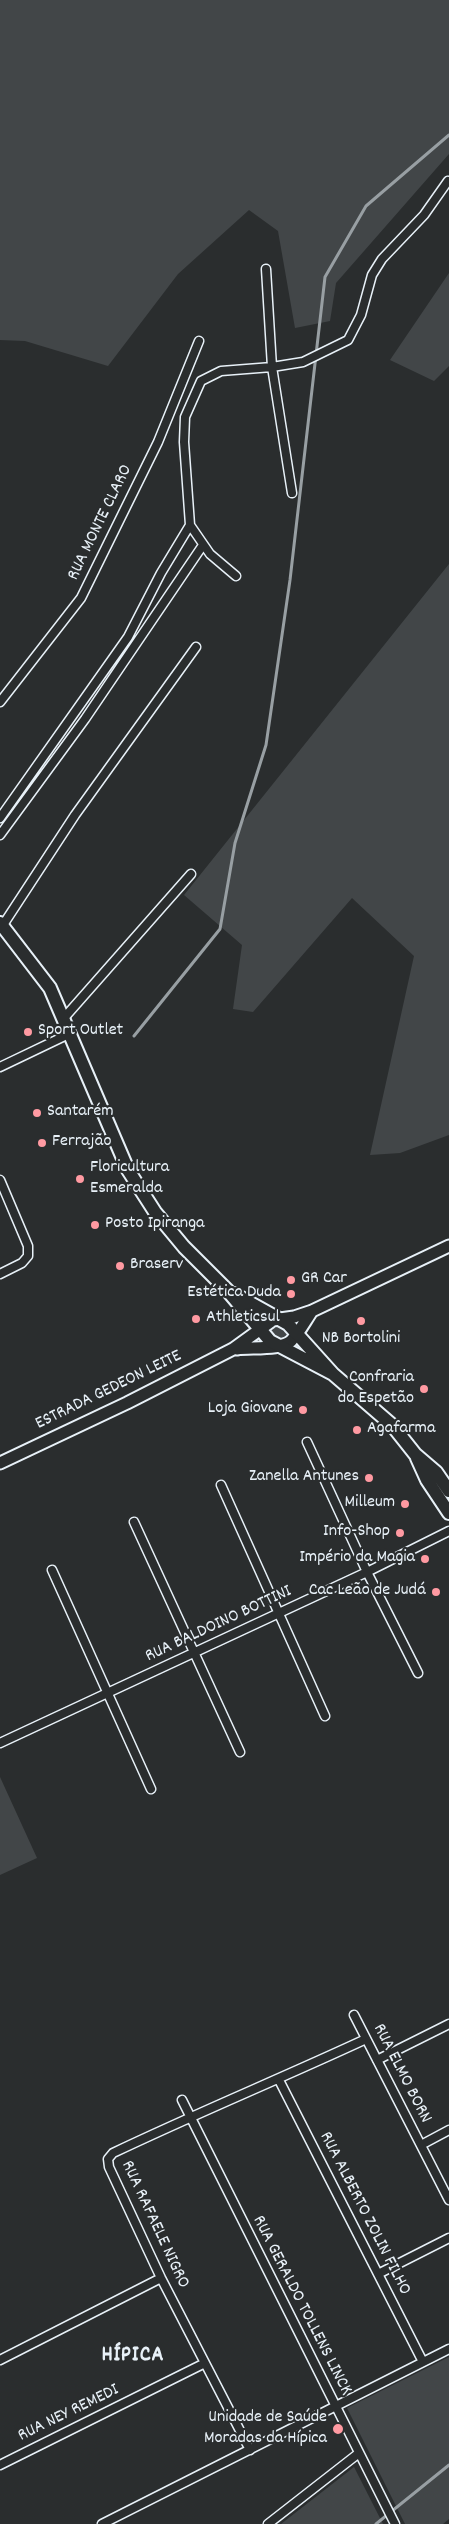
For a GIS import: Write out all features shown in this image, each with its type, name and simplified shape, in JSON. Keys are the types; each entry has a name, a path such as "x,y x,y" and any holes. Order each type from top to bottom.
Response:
{"main road":[{"path":"1,924 50,988 71,1033 102,1112 128,1170 166,1226 184,1248 227,1290 260,1330 277,1347 333,1374"},
{"name":"ESTRADA GEDEON LEITE","path":"0,1463 127,1403 232,1349 273,1320 312,1311 449,1246"},
{"path":"227,1290 280,1319 297,1333 333,1374 392,1425 416,1454 436,1472 449,1491"},
{"path":"277,1347 292,1341 312,1311"},
{"name":"ESTRADA GEDEON LEITE","path":"232,1349 256,1346 277,1347"},
{"path":"416,1454 427,1480 449,1513"}],"street":[{"path":"236,576 203,545 190,526 184,442 185,417 200,381 221,371 272,368 303,362 348,340 361,315 372,275 382,259 424,215 448,181"},
{"path":"266,269 272,368 292,493"},
{"name":"RUA MONTE CLARO","path":"0,702 81,598 158,442 199,340"},
{"path":"0,818 128,637 161,573 190,526"},
{"path":"0,835 85,719 203,545"},
{"path":"1,924 75,815 196,647"},
{"path":"75,711 85,719"},
{"path":"64,1018 191,874"},
{"path":"0,1067 71,1033"},
{"path":"0,1180 28,1246 28,1256 22,1263 0,1274"},
{"path":"307,1442 367,1572 418,1673"},
{"path":"221,1484 325,1716"},
{"path":"134,1522 240,1752"},
{"name":"RUA BALDOINO BOTTINI","path":"0,1743 367,1572 449,1531"},
{"path":"52,1570 151,1789"},
{"name":"RUA ELMO BORN","path":"354,2015 449,2200"},
{"path":"377,2060 449,2024"},
{"name":"RUA RAFAELE NIGRO","path":"250,2450 162,2278 109,2167 108,2159 113,2153 190,2117 279,2080 366,2039"},
{"name":"RUA ALBERTO ZOLIN FILHO","path":"279,2080 424,2362"},
{"name":"RUA GERALDO TOLLENS LINCK","path":"182,2100 335,2408 395,2524"},
{"path":"421,2145 449,2130"},
{"path":"378,2274 449,2238"},
{"path":"0,2360 162,2278"},
{"path":"102,2524 449,2349"},
{"name":"RUA NEY REMEDI","path":"0,2465 205,2363"},
{"path":"268,2524 359,2453"}],"shaded area":[{"path":"0,0 449,0 449,154 336,283 330,321 295,328 278,231 249,210 178,274 108,366 25,341 0,340"},
{"path":"449,273 449,366 434,381 390,360"},
{"path":"449,564 449,1135 400,1153 370,1155 414,956 352,898 253,1012 233,1009 242,945 184,895"},
{"path":"279,1324 289,1332 284,1342 271,1335 272,1329"},
{"path":"0,1777 37,1858 0,1875"},
{"path":"449,2357 449,2519 443,2524 405,2524 347,2408"},
{"path":"354,2467 383,2524 281,2524"}],"waterway":[{"path":"134,1036 220,929 235,843 266,745 290,580 325,277 366,206 449,135"},
{"path":"376,2524 449,2465"}],"place":[{"name":"Sport Outlet","path":"28,1032"},
{"name":"Santarém","path":"37,1113"},
{"name":"Ferrajão","path":"42,1143"},
{"name":"Floricultura Esmeralda","path":"80,1179"},
{"name":"Posto Ipiranga","path":"95,1225"},
{"name":"Braserv","path":"120,1266"},
{"name":"GR Car","path":"291,1280"},
{"name":"Estética Duda","path":"291,1294"},
{"name":"Athleticsul","path":"196,1319"},
{"name":"NB Bortolini","path":"361,1321"},
{"name":"Confraria do Espetão","path":"424,1389"},
{"name":"Loja Giovane","path":"303,1410"},
{"name":"Agafarma","path":"357,1430"},
{"name":"Zanella Antunes","path":"369,1478"},
{"name":"Milleum","path":"405,1504"},
{"name":"Info-Shop","path":"400,1533"},
{"name":"Império da Magia","path":"425,1559"},
{"name":"Cac Leão de Judá","path":"436,1592"},
{"name":"Unidade de Saúde Moradas da Hípica","path":"338,2429"}],"district":[{"name":"HÍPICA","path":"133,2357"}]}
